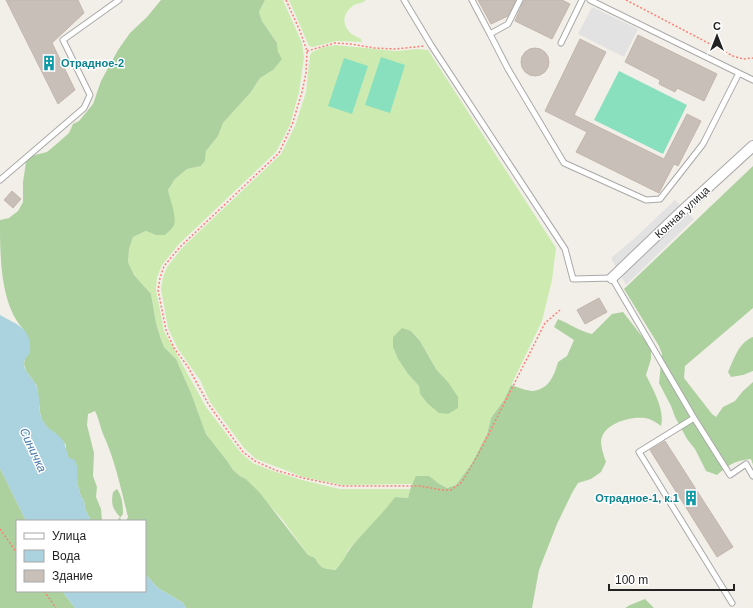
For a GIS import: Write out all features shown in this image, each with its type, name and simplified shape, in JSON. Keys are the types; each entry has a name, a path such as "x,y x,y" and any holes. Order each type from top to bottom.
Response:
{"street":[{"name":"Конная улица","path":"612,278 753,146"}],"lane":[{"path":"0,180 84,108 90,95 63,40 112,2 119,0"},
{"path":"404,0 431,45 565,249 573,279 612,278 694,418 730,475 746,464 753,476"},
{"path":"472,0 508,69 564,162 646,200 660,199 703,144 739,73"},
{"path":"490,34 508,24 520,0"},
{"path":"561,43 582,0"},
{"path":"590,0 753,80"},
{"path":"694,418 639,452 732,603"}],"path":[{"path":"286,0 307,51 306,73 292,125 279,153 180,247 164,266 158,290 166,330 174,348 188,368 209,405 243,452 255,461 275,470 303,478 342,486 420,486 451,490 462,482 478,455 545,323 560,310"},
{"path":"626,0 733,56 743,59 753,58"},
{"path":"307,51 335,43 395,49 431,45"},
{"path":"0,529 16,552"},
{"path":"45,592 56,608"}],"green space":[{"path":"161,0 265,0 259,12 262,21 277,43 278,52 282,59 273,70 260,78 251,92 223,123 218,136 206,151 205,161 201,166 187,169 175,179 168,190 175,217 173,227 165,235 156,235 146,231 133,237 129,249 128,262 134,275 151,294 156,323 164,347 176,359 191,393 206,434 233,470 246,479 260,493 308,555 315,558 321,566 335,570 341,564 348,551 395,497 408,498 416,476 429,476 447,488 456,485 472,463 487,434 491,418 504,400 511,385 531,391 543,388 553,377 558,362 567,356 574,340 554,327 558,319 592,334 612,314 623,312 651,348 651,359 646,375 660,406 662,420 661,426 647,418 632,418 612,425 603,435 601,444 606,462 601,472 591,479 578,483 572,493 557,524 539,570 532,608 186,608 183,603 158,588 146,575 146,520 126,520 128,517 111,454 95,411 88,414 87,425 94,453 93,476 97,487 96,497 101,509 102,520 90,520 85,509 84,500 81,497 77,478 66,451 66,445 55,433 49,430 42,420 37,386 26,371 24,364 24,330 16,320 10,307 3,279 0,249 0,220 9,218 18,211 23,202 23,182 26,162 31,156 47,152 69,133 73,124 79,121 93,104 101,81 118,50 130,33 147,17"},
{"path":"265,0 283,0 302,43 304,57 299,92 290,125 276,152 179,244 162,265 157,277 156,290 164,331 206,407 241,453 253,463 302,480 340,489 411,489 408,498 395,497 386,510 348,550 343,563 334,570 323,567 315,558 308,555 282,519 246,479 233,470 206,434 191,393 176,359 164,347 156,323 151,294 134,275 128,262 129,249 133,237 146,231 156,235 174,214 168,190 175,179 187,169 201,166 205,161 206,151 218,136 223,123 251,92 260,78 273,70 278,52 277,43 262,21 259,12"},
{"path":"289,0 366,0 351,7 346,13 344,20 349,31 361,39 362,42 336,41 313,47 309,46"},
{"path":"335,45 395,51 418,49 428,50 556,248 552,280 542,321 504,400 491,418 487,434 472,463 456,485 447,488 428,476 417,476 413,484 343,485 303,477 256,459 244,448 210,402 200,380 178,349 168,328 161,289 163,277 167,267 182,248 281,154 295,126 306,92 310,55 312,52 324,47","holes":["411,331 420,341 436,369 448,382 427,403 420,394 419,386 408,374 398,359"]},
{"path":"381,57 405,65 390,113 365,105"},
{"path":"344,58 368,66 352,114 328,106"},
{"path":"619,71 687,105 663,154 594,120"},
{"path":"753,166 753,308 685,366 684,378 716,417 723,407 735,401 753,382 753,465 751,459 736,462 717,475 706,471 695,449 687,439 675,417 659,383 662,354 659,346 624,289"},
{"path":"402,328 411,331 420,341 436,369 448,382 458,397 458,408 448,414 439,413 427,403 420,394 419,386 408,374 398,359 393,347 393,337"},
{"path":"753,337 753,371 743,375 731,377 728,372 738,352 748,339"},
{"path":"0,468 26,520 16,520 16,592 63,592 75,608 0,608"},
{"path":"117,489 120,495 123,514 120,518 121,520 118,520 120,517 115,511 112,503 113,492"},
{"path":"645,599 654,608 625,608 630,605"}],"shaded area":[{"path":"592,7 638,29 624,57 578,34"},
{"path":"675,200 694,219 626,285 611,258 636,237"}],"water":[{"name":"Синичка","path":"0,315 18,325 23,329 29,338 30,353 25,359 24,367 35,382 39,408 43,421 63,440 69,458 75,460 77,466 78,486 81,497 84,500 85,509 90,520 26,520 0,468"},
{"path":"146,575 158,588 183,603 186,608 75,608 63,592 146,592"}],"building":[{"name":"Отрадное-2","path":"6,0 78,0 84,13 52,43 75,90 58,104"},
{"path":"478,0 516,0 508,16 491,24"},
{"path":"524,0 562,0 570,4 552,39 515,21"},
{"path":"638,35 717,74 704,101 677,88 675,92 659,84 660,80 625,62"},
{"path":"580,39 606,52 574,115 664,159 687,114 701,121 678,166 674,164 659,193 576,152 587,132 545,111"},
{"path":"535,48 541,49 545,52 548,56 548,68 545,72 541,75 535,76 529,75 525,72 522,68 521,62 522,56 525,52 529,49"},
{"path":"12,191 21,199 13,208 4,200"},
{"path":"599,298 607,312 585,324 577,310"},
{"name":"Отрадное-1, к.1","path":"665,441 733,547 717,557 650,450"}],"place":[{"name":"Отрадное-2","path":"49,63"},
{"name":"Отрадное-1, к.1","path":"691,498"}]}
